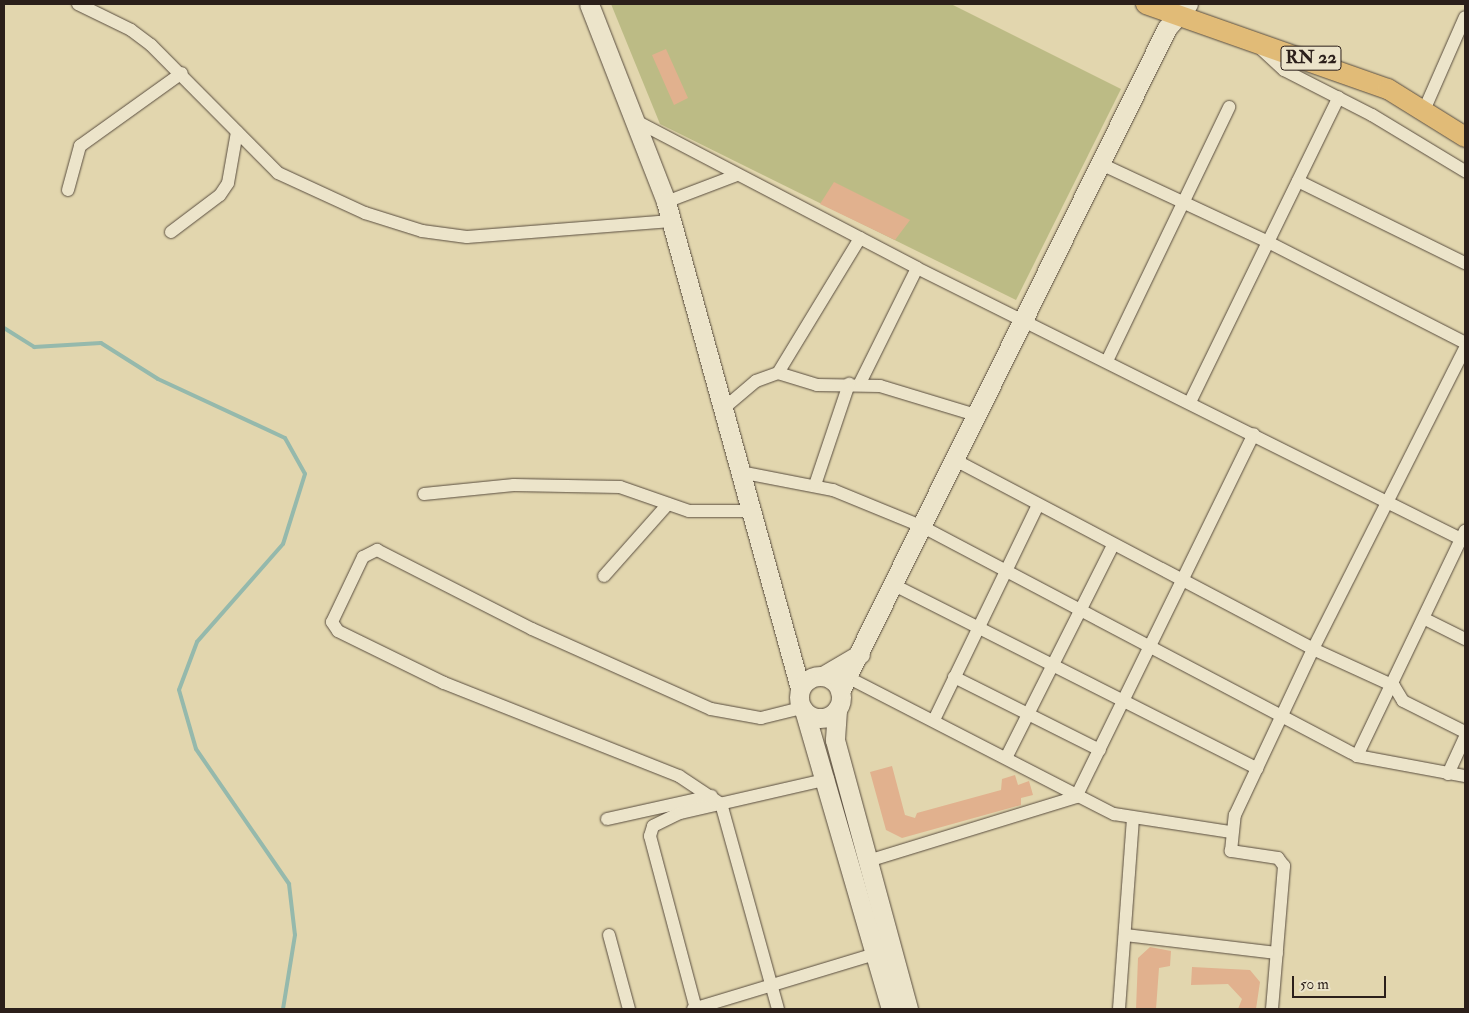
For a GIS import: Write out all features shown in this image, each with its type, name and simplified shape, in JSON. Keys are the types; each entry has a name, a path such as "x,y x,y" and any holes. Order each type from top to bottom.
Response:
{"main road":[{"path":"590,4 638,122 666,202 749,511 790,659 800,688 803,710 828,779 891,1009"},
{"name":"RN 22","path":"1146,4 1344,70 1425,108 1465,137"},
{"path":"908,1009 835,740 836,710 845,685 860,654 1174,12"},
{"path":"800,688 860,654"},
{"path":"790,659 819,676 845,685"},
{"path":"803,710 825,718 836,710"}],"street":[{"path":"78,4 131,30 182,73 278,173 316,194 422,231 476,237 671,221"},
{"path":"1425,108 1465,17"},
{"path":"1251,38 1284,70 1339,97 1465,171"},
{"path":"68,190 80,146 182,73"},
{"path":"1190,402 1339,97"},
{"path":"1107,361 1229,107"},
{"path":"638,122 917,268 1254,434 1386,503 1464,537 1394,686 1357,756"},
{"path":"171,232 220,195 228,183 237,132"},
{"path":"1101,164 1268,242 1465,343"},
{"path":"666,202 737,175"},
{"path":"1298,181 1465,263"},
{"path":"778,373 860,238"},
{"path":"815,485 854,384 917,268"},
{"path":"1272,1009 1284,866 1278,858 1234,853 1228,846 1230,832 1280,715 1465,348"},
{"path":"723,409 756,381 778,373 817,385 854,384 976,415"},
{"path":"868,861 1076,797 1254,434"},
{"path":"955,460 1313,649 1394,686 1403,701 1465,732"},
{"path":"740,472 815,485 923,527 1357,756 1465,776"},
{"path":"424,494 514,485 603,486 642,492 668,504 707,514 749,511"},
{"path":"604,576 668,504"},
{"path":"934,720 1004,570 1038,504"},
{"path":"1006,758 1113,544"},
{"path":"778,1009 721,804 711,796 631,755 444,683 334,629 332,622 363,557 373,549 384,552 532,629 711,709 760,718 803,710"},
{"path":"894,585 1123,698 1257,768"},
{"path":"1425,619 1465,638"},
{"path":"954,676 1100,750"},
{"path":"845,685 934,720 1076,797 1133,820 1230,832"},
{"path":"1448,774 1465,737"},
{"path":"828,779 663,819 653,826 650,836 695,1009 875,954"},
{"path":"607,819 711,796"},
{"path":"1119,1009 1133,820"},
{"path":"1125,934 1277,953"},
{"path":"609,936 629,1009"}],"shaded area":[{"path":"611,4 951,4 1121,89 1016,300 660,124"}],"building":[{"path":"666,49 688,98 674,105 652,55"},
{"path":"834,182 910,220 895,240 820,204"},
{"path":"892,766 905,815 915,818 917,813 1001,790 1002,779 1015,775 1018,785 1029,781 1033,795 1021,798 1021,805 902,838 886,830 870,772"},
{"path":"1150,947 1171,951 1170,966 1159,968 1156,1009 1136,1009 1138,958"},
{"path":"1192,967 1250,970 1260,982 1256,1009 1238,1009 1242,999 1228,984 1191,985"}],"waterway":[{"path":"4,328 34,347 101,343 158,379 285,438 305,474 283,544 197,642 179,690 196,749 289,884 295,935 283,1009"}]}
